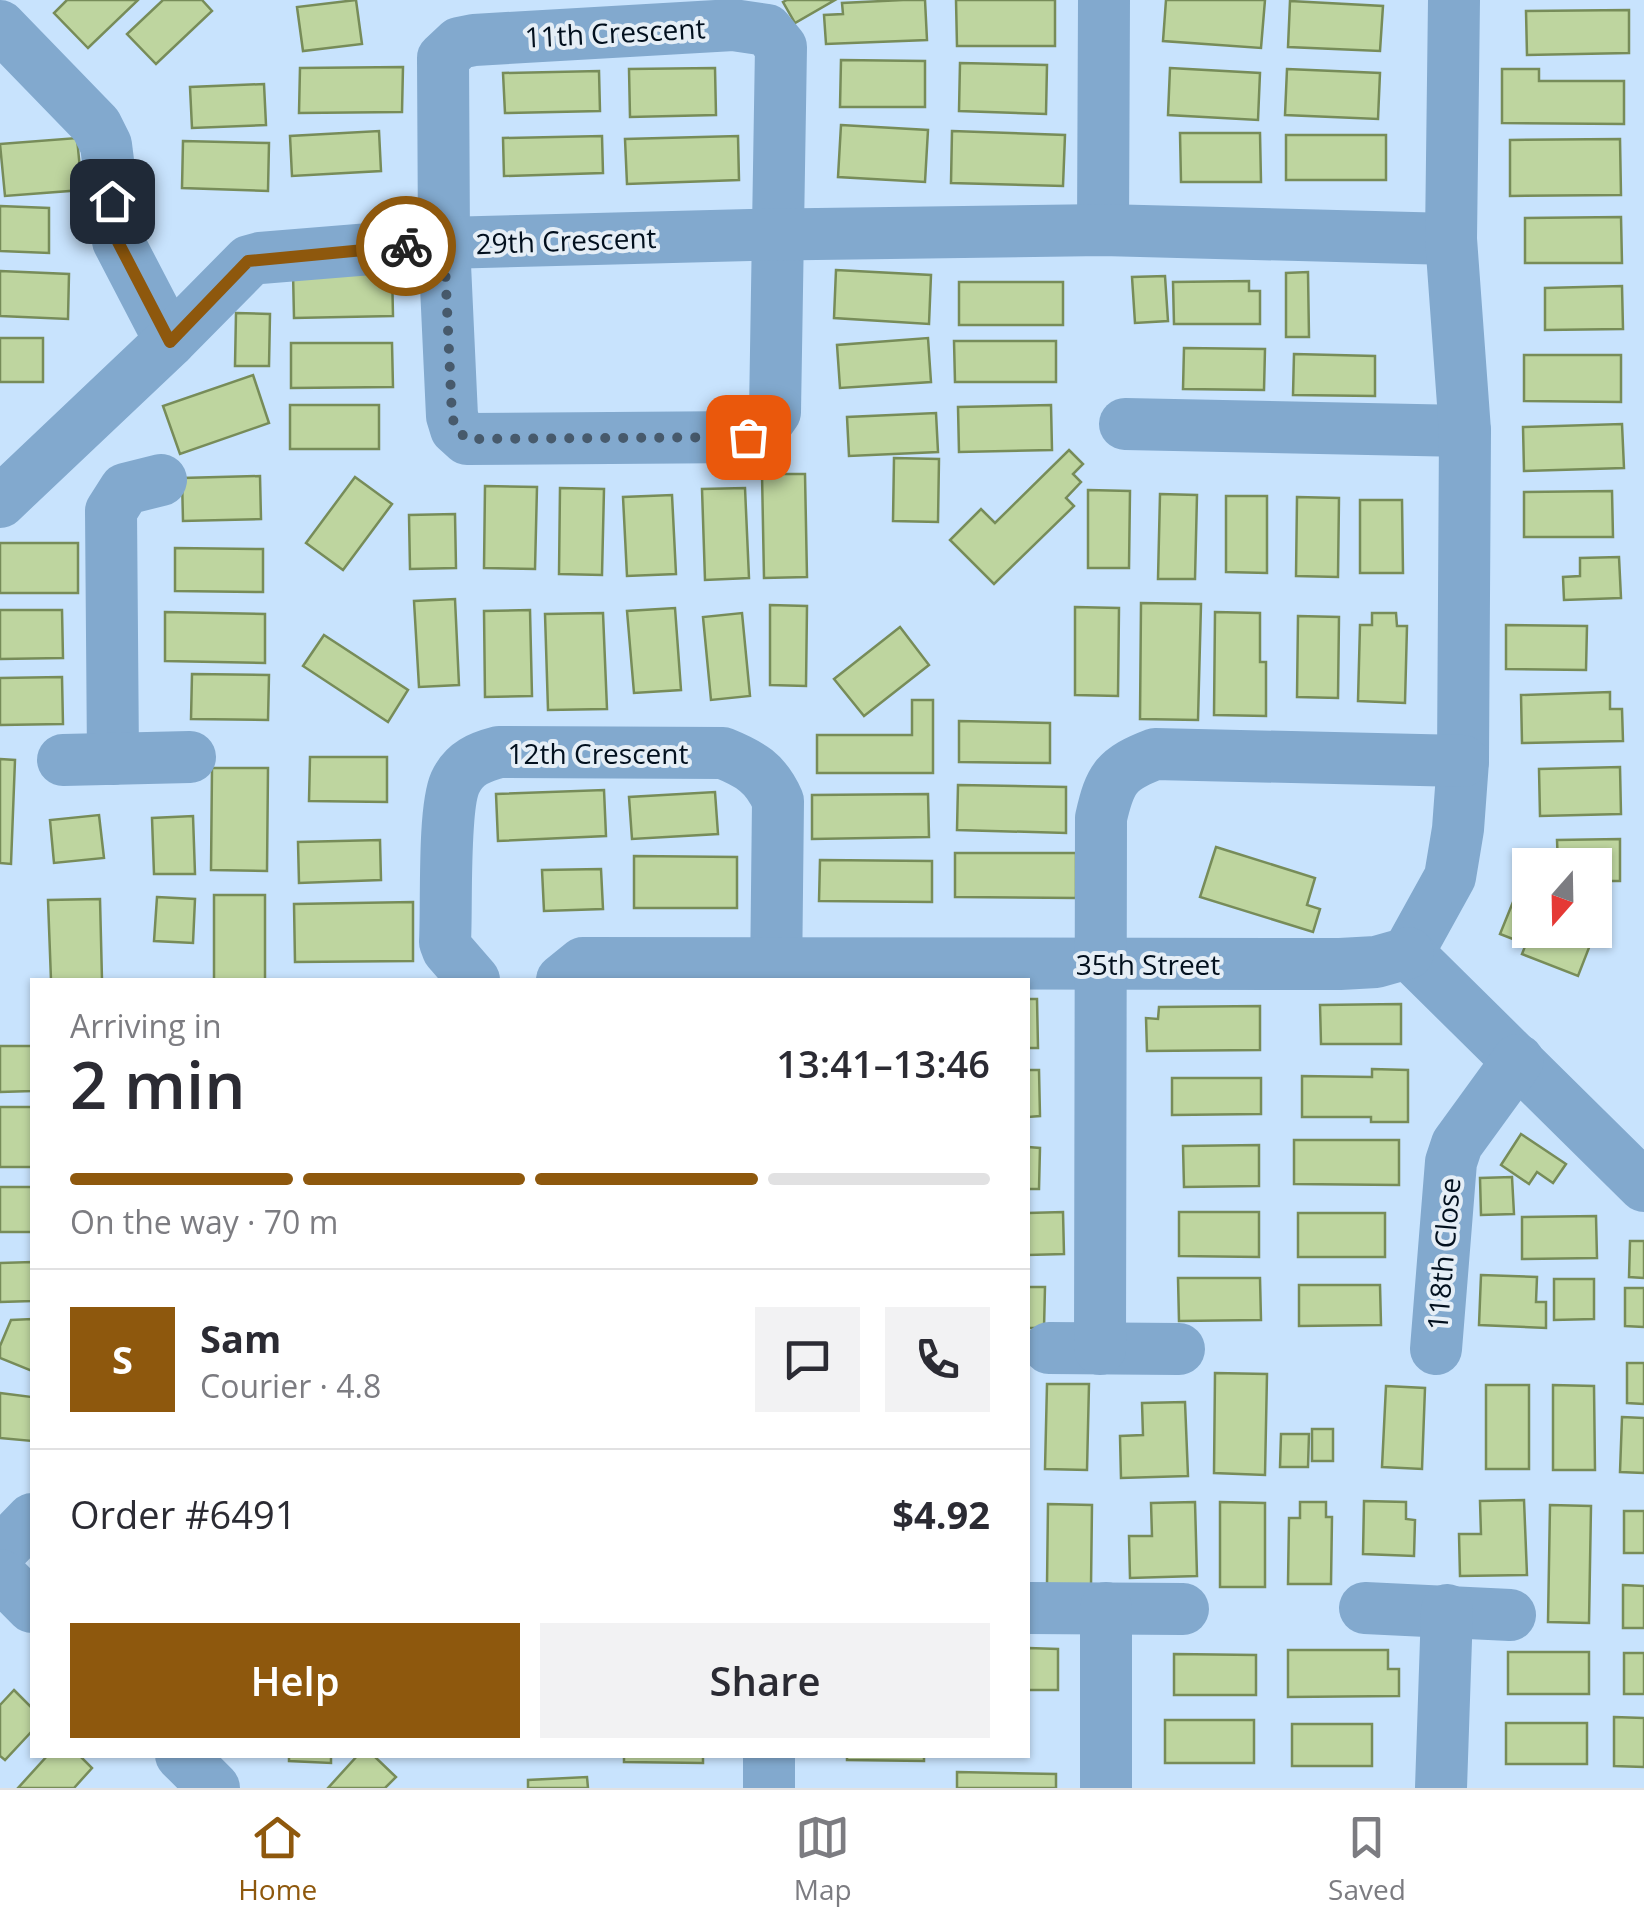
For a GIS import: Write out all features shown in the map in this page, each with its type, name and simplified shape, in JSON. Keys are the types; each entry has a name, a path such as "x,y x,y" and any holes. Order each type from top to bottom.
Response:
{"street":[{"path":"1103,230 1104,0"},
{"path":"1454,0 1451,239 1465,432 1463,760 1450,877 1408,953 1644,1186"},
{"name":"11th Crescent","path":"444,243 444,58 450,49 474,40 733,25 767,30 781,47 765,235"},
{"path":"0,26 96,125 106,145 118,242 170,342"},
{"name":"29th Crescent","path":"0,502 170,342 248,261 444,243 765,235 1103,230 1451,239"},
{"path":"444,243 452,416 456,429 467,439 748,437 761,432 775,412 765,235"},
{"path":"1125,424 1465,432"},
{"path":"74,433 143,485 111,511 88,759 190,758"},
{"name":"12th Crescent","path":"472,978 448,950 446,942 450,814 456,782 474,759 498,752 723,753 751,764 769,780 778,801 776,971"},
{"path":"1100,1348 1101,818 1109,784 1128,764 1154,754 1463,760"},
{"name":"35th Street","path":"564,978 583,963 776,971 1340,964 1376,962 1408,953"},
{"name":"118th Close","path":"1436,1349 1451,1162 1457,1144 1518,1060"},
{"path":"1049,1348 1179,1349"},
{"path":"0,1552 30,1521"},
{"path":"0,1575 30,1605"},
{"path":"1030,1608 1183,1609"},
{"path":"1106,1608 1106,1788"},
{"path":"1365,1608 1510,1615"},
{"path":"1441,1788 1446,1610"},
{"path":"184,1758 214,1788"},
{"path":"769,1758 769,1788"}],"building":[{"path":"67,0 138,0 88,48 54,13"},
{"path":"163,0 202,0 212,11 156,64 127,34"},
{"path":"356,0 362,44 303,51 297,7"},
{"path":"835,0 795,23 783,2"},
{"path":"925,0 927,40 826,44 824,15 843,14 842,3"},
{"path":"956,0 1055,0 1055,46 957,46"},
{"path":"1166,0 1265,0 1261,48 1163,41"},
{"path":"1290,1 1383,6 1380,51 1288,47"},
{"path":"1629,10 1629,53 1527,55 1526,11"},
{"path":"841,60 925,61 925,107 840,107"},
{"path":"960,63 1047,65 1046,114 959,111"},
{"path":"403,67 402,112 299,113 300,68"},
{"path":"715,68 716,115 630,117 629,69"},
{"path":"1170,68 1260,73 1258,120 1168,115"},
{"path":"1287,69 1380,73 1378,119 1285,115"},
{"path":"1502,69 1539,69 1539,81 1624,81 1624,124 1502,123"},
{"path":"599,71 600,111 505,113 503,73"},
{"path":"264,84 266,125 192,128 190,87"},
{"path":"841,125 928,130 925,182 838,177"},
{"path":"379,131 381,171 292,176 290,136"},
{"path":"952,131 1065,135 1063,186 951,183"},
{"path":"1180,133 1260,133 1261,182 1181,182"},
{"path":"1286,135 1386,135 1386,180 1286,180"},
{"path":"602,136 603,173 504,176 503,138"},
{"path":"738,136 739,180 627,184 625,139"},
{"path":"77,138 82,190 5,196 0,144"},
{"path":"1620,139 1621,195 1510,196 1510,140"},
{"path":"183,141 269,143 268,191 182,188"},
{"path":"0,206 49,208 49,253 0,251"},
{"path":"1621,217 1622,263 1525,263 1525,218"},
{"path":"392,269 393,316 294,318 293,272"},
{"path":"836,270 931,275 929,324 834,318"},
{"path":"0,271 69,274 68,319 0,316"},
{"path":"1308,272 1309,337 1286,337 1286,273"},
{"path":"1165,276 1168,321 1135,323 1132,277"},
{"path":"1249,281 1249,291 1260,291 1260,324 1174,324 1173,282"},
{"path":"959,282 1063,282 1063,325 959,325"},
{"path":"1622,286 1623,329 1545,330 1545,288"},
{"path":"236,313 270,314 269,366 235,366"},
{"path":"0,338 43,338 43,382 0,382"},
{"path":"928,338 931,382 840,388 837,345"},
{"path":"954,341 1056,341 1056,382 955,382"},
{"path":"291,343 392,343 393,387 291,388"},
{"path":"1184,348 1265,349 1264,390 1183,389"},
{"path":"1294,354 1375,356 1375,396 1293,395"},
{"path":"1524,355 1621,355 1621,402 1524,401"},
{"path":"253,375 269,423 180,454 163,406"},
{"path":"290,405 379,405 379,449 290,449"},
{"path":"1051,405 1052,450 959,452 958,407"},
{"path":"936,413 938,452 849,456 847,417"},
{"path":"1622,424 1624,468 1524,471 1523,427"},
{"path":"1069,450 1083,464 1073,474 1081,482 1066,498 1074,506 994,584 950,540 981,509 995,523"},
{"path":"894,458 939,459 938,522 893,521"},
{"path":"762,474 805,474 807,577 764,578"},
{"path":"260,476 261,519 183,521 182,478"},
{"path":"355,477 392,504 343,570 306,543"},
{"path":"485,486 537,487 535,569 484,568"},
{"path":"560,488 604,489 602,575 559,574"},
{"path":"745,488 749,578 705,580 702,489"},
{"path":"1088,490 1130,491 1129,568 1088,568"},
{"path":"1612,491 1613,537 1524,537 1524,492"},
{"path":"1160,494 1197,495 1195,579 1158,579"},
{"path":"672,495 676,574 627,576 623,497"},
{"path":"1226,496 1267,496 1267,573 1226,572"},
{"path":"1297,497 1339,498 1338,577 1296,576"},
{"path":"1360,500 1402,500 1403,573 1360,573"},
{"path":"455,514 456,568 410,569 409,515"},
{"path":"0,543 78,543 78,593 0,593"},
{"path":"175,548 263,549 263,592 175,591"},
{"path":"1619,557 1621,598 1564,600 1563,577 1580,576 1580,558"},
{"path":"455,599 459,685 419,687 414,601"},
{"path":"1141,603 1201,604 1198,720 1140,719"},
{"path":"770,605 807,606 806,686 770,685"},
{"path":"1075,607 1119,608 1118,696 1075,695"},
{"path":"675,608 681,690 634,693 627,611"},
{"path":"0,610 62,610 63,658 0,659"},
{"path":"530,610 532,696 485,697 484,611"},
{"path":"165,612 265,614 265,663 165,661"},
{"path":"1215,612 1260,613 1260,662 1266,662 1266,716 1214,715"},
{"path":"603,613 607,709 548,710 545,614"},
{"path":"742,613 750,696 711,700 703,617"},
{"path":"1372,613 1396,613 1397,626 1407,626 1405,703 1358,701 1360,625 1372,625"},
{"path":"1298,616 1339,617 1338,698 1297,697"},
{"path":"1506,625 1587,626 1586,670 1506,669"},
{"path":"900,627 929,665 864,716 834,679"},
{"path":"324,635 408,690 388,722 303,666"},
{"path":"192,674 269,675 268,720 191,719"},
{"path":"62,677 63,724 0,725 0,678"},
{"path":"1610,692 1610,709 1622,709 1623,741 1522,743 1521,695"},
{"path":"912,700 933,700 933,773 817,773 817,735 912,735"},
{"path":"959,721 1050,723 1050,763 959,762"},
{"path":"310,757 387,757 387,802 309,801"},
{"path":"0,759 15,760 11,864 0,863"},
{"path":"1620,767 1621,814 1540,816 1539,769"},
{"path":"212,768 268,768 267,871 211,870"},
{"path":"958,785 1066,787 1066,833 957,830"},
{"path":"604,790 606,836 498,841 496,794"},
{"path":"715,792 718,834 632,839 629,797"},
{"path":"928,794 929,837 812,839 812,795"},
{"path":"99,815 104,858 54,863 50,820"},
{"path":"193,816 195,874 154,874 152,818"},
{"path":"1620,839 1620,881 1612,881 1612,848 1557,848 1557,840"},
{"path":"380,840 381,880 299,883 298,842"},
{"path":"1216,847 1315,878 1307,905 1320,909 1313,932 1200,897"},
{"path":"955,853 1076,853 1076,898 955,897"},
{"path":"634,856 737,857 737,908 634,908"},
{"path":"820,860 932,861 932,902 819,901"},
{"path":"601,869 603,909 544,911 542,870"},
{"path":"214,895 265,895 265,978 214,978"},
{"path":"157,897 195,899 193,943 154,941"},
{"path":"100,899 102,978 51,978 48,900"},
{"path":"413,902 413,961 295,962 294,904"},
{"path":"1512,904 1512,939 1500,934"},
{"path":"1524,948 1589,948 1578,976 1522,954"},
{"path":"1030,999 1037,999 1038,1048 1030,1048"},
{"path":"1401,1004 1401,1044 1321,1044 1320,1005"},
{"path":"1260,1006 1260,1050 1147,1051 1146,1018 1158,1019 1159,1007"},
{"path":"0,1046 30,1046 30,1091 0,1092"},
{"path":"1372,1069 1408,1070 1408,1122 1371,1122 1371,1117 1302,1117 1302,1076 1372,1077"},
{"path":"1030,1070 1039,1070 1040,1116 1030,1117"},
{"path":"1172,1078 1261,1078 1261,1114 1172,1115"},
{"path":"0,1107 30,1107 30,1167 0,1167"},
{"path":"1521,1134 1566,1164 1553,1183 1537,1172 1529,1184 1501,1165"},
{"path":"1294,1140 1399,1140 1399,1185 1294,1184"},
{"path":"1259,1145 1259,1186 1184,1187 1183,1146"},
{"path":"1030,1147 1040,1148 1039,1189 1030,1189"},
{"path":"1512,1177 1514,1214 1481,1215 1480,1178"},
{"path":"0,1187 30,1187 30,1232 0,1232"},
{"path":"1063,1212 1064,1254 1030,1255 1030,1213"},
{"path":"1179,1212 1259,1212 1259,1257 1179,1256"},
{"path":"1298,1213 1385,1213 1385,1257 1298,1257"},
{"path":"1596,1216 1597,1258 1522,1259 1522,1217"},
{"path":"1630,1241 1644,1241 1644,1278 1629,1277"},
{"path":"30,1262 30,1301 0,1302 0,1263"},
{"path":"1481,1275 1537,1277 1536,1302 1546,1302 1546,1328 1479,1325"},
{"path":"1178,1278 1260,1278 1261,1320 1179,1321"},
{"path":"1554,1279 1594,1279 1594,1319 1554,1320"},
{"path":"1299,1285 1380,1285 1381,1325 1299,1326"},
{"path":"1030,1287 1045,1287 1044,1328 1030,1328"},
{"path":"1625,1288 1644,1288 1644,1327 1625,1326"},
{"path":"30,1319 30,1370 0,1358 0,1346 11,1320"},
{"path":"1627,1363 1644,1363 1644,1404 1627,1403"},
{"path":"1215,1373 1267,1374 1265,1475 1214,1473"},
{"path":"1047,1384 1089,1384 1087,1470 1045,1469"},
{"path":"1486,1385 1529,1385 1529,1469 1486,1469"},
{"path":"1553,1385 1594,1386 1595,1470 1553,1470"},
{"path":"1386,1386 1425,1388 1422,1469 1382,1467"},
{"path":"0,1393 30,1397 30,1441 0,1438"},
{"path":"1185,1402 1188,1476 1121,1478 1120,1436 1143,1435 1142,1403"},
{"path":"1622,1417 1644,1418 1644,1473 1620,1472"},
{"path":"1312,1429 1333,1429 1333,1461 1312,1461"},
{"path":"1281,1434 1309,1434 1308,1467 1280,1467"},
{"path":"1524,1500 1527,1575 1460,1576 1459,1534 1481,1534 1480,1501"},
{"path":"1364,1501 1406,1502 1406,1519 1415,1520 1414,1556 1363,1554"},
{"path":"1195,1502 1197,1576 1130,1578 1129,1536 1152,1536 1151,1503"},
{"path":"1220,1502 1265,1503 1265,1587 1220,1587"},
{"path":"1300,1502 1326,1502 1326,1517 1332,1517 1331,1584 1288,1584 1289,1518 1300,1518"},
{"path":"1048,1504 1092,1505 1091,1586 1047,1585"},
{"path":"1550,1505 1591,1506 1589,1623 1548,1622"},
{"path":"1624,1511 1644,1511 1644,1553 1624,1553"},
{"path":"1623,1585 1644,1586 1644,1628 1623,1628"},
{"path":"1030,1648 1058,1649 1058,1690 1030,1690"},
{"path":"1288,1650 1388,1650 1388,1669 1399,1669 1399,1696 1288,1697"},
{"path":"1508,1652 1589,1652 1589,1694 1508,1694"},
{"path":"1624,1653 1644,1653 1644,1694 1624,1694"},
{"path":"1174,1654 1256,1655 1256,1695 1174,1695"},
{"path":"14,1690 30,1706 30,1733 5,1760 0,1756 0,1705"},
{"path":"1614,1717 1644,1718 1644,1767 1614,1766"},
{"path":"1165,1720 1254,1720 1254,1763 1165,1763"},
{"path":"1506,1723 1587,1723 1587,1764 1506,1764"},
{"path":"1292,1724 1372,1724 1372,1766 1292,1766"},
{"path":"45,1758 82,1758 92,1768 74,1788 18,1788"},
{"path":"289,1758 331,1758 331,1763"},
{"path":"355,1758 376,1758 396,1777 385,1788 328,1788"},
{"path":"624,1758 703,1758 703,1763 624,1762"},
{"path":"847,1758 924,1758 924,1761"},
{"path":"957,1772 1056,1774 1056,1788 957,1788"},
{"path":"587,1777 588,1788 528,1788 528,1780"}],"way so far":[{"path":"406,246 444,243 452,416 456,429 467,439 748,437"}],"route":[{"path":"112,201 118,242 170,342 248,261 406,246"}]}
